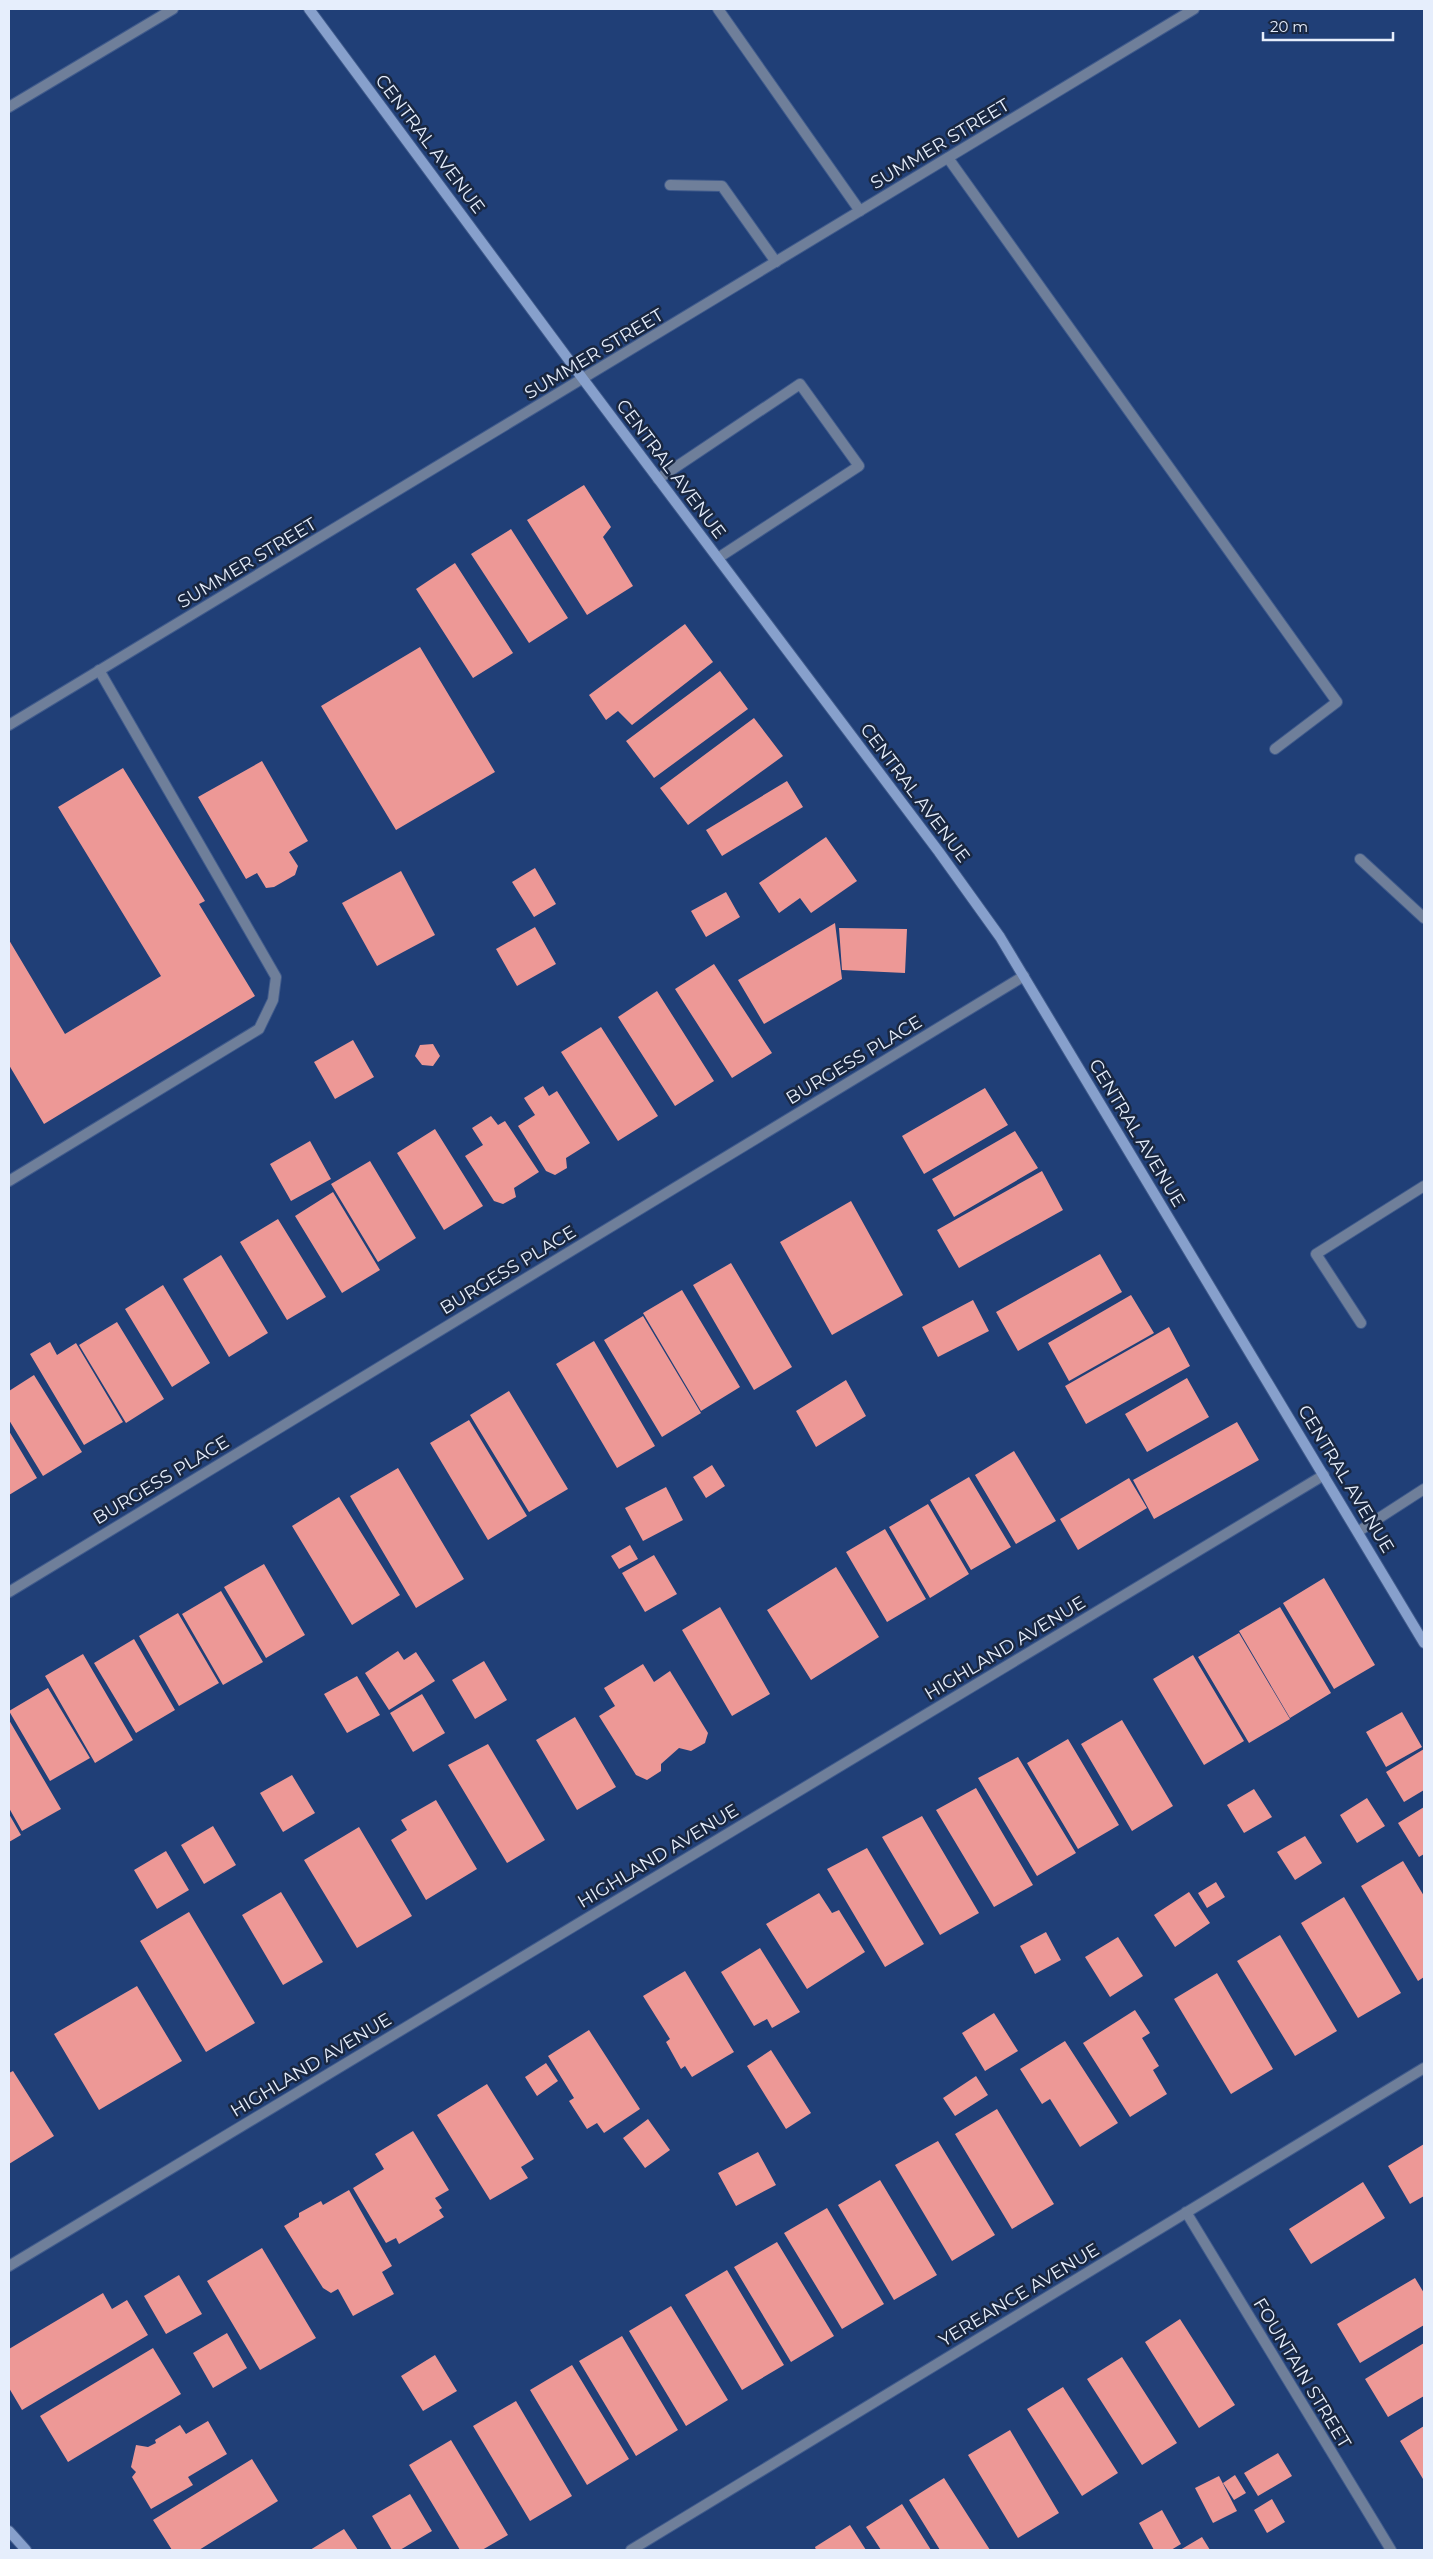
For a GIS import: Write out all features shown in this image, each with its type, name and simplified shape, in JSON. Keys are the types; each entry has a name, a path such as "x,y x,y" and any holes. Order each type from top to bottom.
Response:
{"main road":[{"name":"CENTRAL AVENUE","path":"309,9 583,379 939,852 1000,937 1359,1531 1424,1643"},
{"path":"9,2531 26,2550"}],"street":[{"path":"9,107 173,9"},
{"path":"718,9 860,211"},
{"name":"SUMMER STREET","path":"9,725 1194,9"},
{"path":"948,158 1338,702 1275,749"},
{"path":"670,185 722,186 776,262"},
{"path":"658,479 800,384 860,466 718,558"},
{"path":"9,1181 259,1029 273,1000 276,977 99,670"},
{"path":"1360,859 1424,918"},
{"name":"BURGESS PLACE","path":"9,1592 1024,976"},
{"path":"1361,1323 1316,1254 1424,1186"},
{"name":"HIGHLAND AVENUE","path":"9,2266 1324,1475"},
{"path":"1359,1531 1424,1489"},
{"name":"YEREANCE AVENUE","path":"631,2550 1424,2068"},
{"name":"FOUNTAIN STREET","path":"1186,2212 1391,2550"}],"building":[{"path":"584,485 611,527 603,537 633,586 587,615 527,520"},
{"path":"511,529 568,618 529,643 471,554"},
{"path":"455,563 513,653 473,678 416,589"},
{"path":"685,624 713,662 632,725 618,711 606,720 589,695"},
{"path":"420,647 495,772 396,830 321,706"},
{"path":"720,671 748,709 654,778 626,741"},
{"path":"754,718 783,756 688,825 660,788"},
{"path":"262,761 308,841 289,852 298,866 295,875 274,887 266,888 257,873 246,879 198,797"},
{"path":"123,768 205,901 199,904 255,996 44,1124 9,1065 9,940 65,1034 161,976 58,807"},
{"path":"787,781 803,807 722,856 706,830"},
{"path":"826,837 857,881 811,913 800,898 779,913 759,883"},
{"path":"535,868 556,904 534,917 512,882"},
{"path":"401,871 435,935 377,966 342,903"},
{"path":"726,892 740,917 706,937 691,911"},
{"path":"835,923 842,979 764,1024 738,980"},
{"path":"535,927 556,964 517,986 496,949"},
{"path":"839,928 907,929 905,973 842,970"},
{"path":"714,964 772,1053 732,1078 675,989"},
{"path":"657,991 714,1081 675,1106 618,1017"},
{"path":"601,1027 658,1116 618,1141 561,1052"},
{"path":"353,1040 374,1077 335,1099 314,1062"},
{"path":"433,1044 440,1056 433,1066 422,1065 415,1056 420,1045"},
{"path":"543,1086 549,1096 557,1091 590,1143 566,1158 567,1168 555,1175 546,1171 518,1126 535,1115 524,1098"},
{"path":"985,1088 1008,1125 924,1174 902,1136"},
{"path":"491,1116 498,1125 505,1121 539,1172 514,1188 516,1197 503,1204 494,1201 465,1156 483,1145 472,1128"},
{"path":"435,1129 483,1206 444,1230 397,1153"},
{"path":"1015,1131 1038,1168 954,1217 932,1179"},
{"path":"310,1141 331,1179 291,1201 270,1164"},
{"path":"370,1161 416,1238 378,1262 331,1184"},
{"path":"1042,1171 1063,1210 959,1268 937,1230"},
{"path":"333,1192 380,1270 342,1293 295,1216"},
{"path":"851,1201 903,1295 832,1335 780,1242"},
{"path":"278,1219 326,1297 287,1320 240,1242"},
{"path":"1100,1254 1122,1292 1018,1351 996,1312"},
{"path":"221,1255 268,1333 229,1357 183,1279"},
{"path":"731,1263 792,1367 754,1390 693,1285"},
{"path":"163,1285 210,1363 172,1387 125,1309"},
{"path":"682,1290 740,1387 701,1411 643,1313"},
{"path":"1131,1295 1154,1333 1069,1381 1048,1343"},
{"path":"973,1300 989,1331 938,1357 922,1327"},
{"path":"643,1316 701,1413 662,1437 604,1340"},
{"path":"117,1322 164,1399 126,1423 79,1345"},
{"path":"1169,1327 1190,1366 1086,1424 1065,1386"},
{"path":"594,1341 655,1446 617,1468 556,1364"},
{"path":"50,1342 57,1355 76,1343 123,1422 84,1445 30,1354"},
{"path":"34,1375 82,1452 43,1476 9,1420 9,1391"},
{"path":"1187,1378 1209,1417 1147,1452 1125,1414"},
{"path":"846,1380 866,1416 816,1447 796,1411"},
{"path":"509,1391 568,1489 529,1512 470,1415"},
{"path":"469,1420 527,1516 488,1540 430,1443"},
{"path":"1237,1422 1259,1460 1154,1519 1133,1480"},
{"path":"9,1431 37,1478 9,1495"},
{"path":"1014,1451 1056,1521 1016,1544 975,1475"},
{"path":"712,1465 725,1486 706,1498 693,1477"},
{"path":"398,1468 464,1579 416,1608 350,1496"},
{"path":"969,1477 1011,1547 971,1570 930,1500"},
{"path":"1129,1478 1147,1508 1078,1550 1060,1519"},
{"path":"666,1487 683,1520 643,1541 625,1508"},
{"path":"339,1497 400,1595 352,1625 292,1526"},
{"path":"928,1504 969,1574 930,1598 889,1527"},
{"path":"885,1529 926,1599 887,1622 846,1552"},
{"path":"630,1545 638,1559 619,1569 611,1556"},
{"path":"654,1555 677,1594 645,1612 622,1573"},
{"path":"264,1564 305,1635 266,1658 224,1587"},
{"path":"836,1567 879,1637 811,1680 767,1610"},
{"path":"1324,1578 1375,1665 1334,1689 1283,1603"},
{"path":"221,1591 263,1662 223,1685 182,1614"},
{"path":"720,1607 770,1694 732,1716 682,1630"},
{"path":"1280,1607 1331,1693 1290,1718 1239,1631"},
{"path":"178,1613 219,1683 179,1706 139,1636"},
{"path":"1239,1633 1290,1719 1249,1743 1198,1657"},
{"path":"134,1639 175,1710 136,1733 94,1663"},
{"path":"398,1651 404,1660 416,1652 435,1681 389,1710 365,1673"},
{"path":"83,1654 133,1740 95,1763 45,1676"},
{"path":"1193,1655 1244,1741 1204,1765 1153,1679"},
{"path":"484,1661 507,1700 475,1719 452,1680"},
{"path":"643,1664 654,1682 670,1671 708,1733 705,1743 691,1751 679,1748 661,1764 661,1771 647,1780 636,1775 599,1716 615,1706 604,1688"},
{"path":"357,1676 380,1715 347,1733 324,1694"},
{"path":"48,1688 90,1758 50,1781 9,1711"},
{"path":"422,1694 445,1733 413,1752 390,1713"},
{"path":"1402,1712 1422,1747 1386,1767 1366,1732"},
{"path":"575,1717 616,1787 577,1810 536,1740"},
{"path":"9,1720 61,1809 22,1831 9,1808"},
{"path":"1122,1720 1173,1806 1132,1831 1081,1744"},
{"path":"1068,1739 1119,1825 1078,1849 1027,1763"},
{"path":"488,1744 545,1840 507,1863 448,1765"},
{"path":"1424,1749 1424,1790 1404,1802 1386,1772"},
{"path":"1018,1757 1076,1853 1037,1876 978,1778"},
{"path":"292,1775 315,1813 283,1832 260,1793"},
{"path":"976,1788 1033,1885 994,1907 936,1810"},
{"path":"1254,1789 1272,1817 1244,1833 1227,1805"},
{"path":"1367,1798 1385,1826 1357,1843 1340,1815"},
{"path":"436,1800 477,1869 426,1900 391,1840 407,1830 401,1820"},
{"path":"1424,1807 1424,1854 1419,1857 1398,1823"},
{"path":"9,1814 21,1835 9,1842"},
{"path":"922,1816 979,1913 940,1935 882,1837"},
{"path":"213,1826 236,1865 204,1884 181,1845"},
{"path":"359,1827 412,1916 357,1948 304,1860"},
{"path":"1305,1836 1322,1863 1295,1880 1277,1852"},
{"path":"867,1848 924,1944 885,1967 827,1869"},
{"path":"166,1851 189,1890 157,1909 134,1870"},
{"path":"1403,1861 1424,1896 1424,1977 1418,1981 1361,1886"},
{"path":"1216,1882 1225,1897 1207,1908 1198,1893"},
{"path":"281,1892 323,1962 283,1985 242,1915"},
{"path":"1189,1892 1210,1923 1175,1947 1154,1915"},
{"path":"819,1893 832,1913 839,1910 865,1952 807,1989 766,1924"},
{"path":"1344,1897 1401,1993 1358,2018 1301,1923"},
{"path":"189,1912 255,2023 206,2052 140,1941"},
{"path":"1046,1932 1061,1960 1035,1974 1020,1946"},
{"path":"1280,1935 1337,2031 1295,2056 1237,1961"},
{"path":"1118,1937 1143,1976 1110,1997 1085,1957"},
{"path":"760,1948 800,2012 772,2028 767,2019 754,2026 721,1972"},
{"path":"685,1971 734,2052 692,2077 685,2066 681,2069 666,2042 670,2039 643,1996"},
{"path":"1217,1973 1273,2069 1231,2094 1174,1999"},
{"path":"137,1986 182,2061 99,2110 54,2034"},
{"path":"1135,2010 1150,2033 1142,2038 1159,2066 1153,2070 1167,2094 1130,2117 1083,2043"},
{"path":"994,2013 1018,2051 985,2071 962,2033"},
{"path":"589,2030 640,2109 604,2133 597,2123 587,2129 569,2101 574,2098 548,2056"},
{"path":"1065,2041 1118,2123 1080,2147 1050,2099 1042,2104 1020,2069"},
{"path":"771,2050 811,2113 786,2129 747,2066"},
{"path":"546,2063 558,2081 537,2096 525,2077"},
{"path":"13,2071 54,2136 9,2164 9,2073"},
{"path":"976,2076 988,2095 955,2116 943,2098"},
{"path":"487,2084 534,2159 521,2167 528,2178 490,2200 437,2115"},
{"path":"997,2109 1054,2204 1012,2229 955,2134"},
{"path":"648,2119 670,2150 645,2168 623,2138"},
{"path":"413,2131 449,2190 435,2198 442,2208 439,2210 444,2217 399,2244 396,2238 386,2243 353,2188 384,2169 375,2154"},
{"path":"938,2141 995,2235 952,2261 895,2165"},
{"path":"1424,2144 1424,2196 1410,2204 1388,2166"},
{"path":"758,2152 776,2185 736,2206 718,2173"},
{"path":"880,2180 937,2275 894,2300 838,2205"},
{"path":"1363,2182 1385,2218 1311,2264 1289,2229"},
{"path":"349,2190 392,2266 382,2272 394,2294 353,2316 338,2289 331,2293 323,2288 284,2226 299,2217 299,2213 321,2201 323,2205"},
{"path":"827,2208 884,2304 842,2329 784,2233"},
{"path":"777,2242 834,2336 791,2362 734,2267"},
{"path":"262,2248 316,2338 260,2370 207,2281"},
{"path":"727,2270 784,2365 742,2390 685,2295"},
{"path":"179,2275 202,2314 166,2334 144,2296"},
{"path":"1415,2278 1424,2293 1424,2325 1360,2363 1337,2324"},
{"path":"103,2293 112,2309 127,2300 148,2335 22,2410 9,2388 9,2349"},
{"path":"671,2306 728,2400 686,2426 629,2331"},
{"path":"1180,2319 1235,2405 1199,2428 1145,2342"},
{"path":"227,2333 247,2368 213,2388 193,2353"},
{"path":"622,2336 678,2430 636,2456 579,2361"},
{"path":"1424,2343 1424,2396 1388,2417 1365,2379"},
{"path":"153,2348 181,2394 68,2462 40,2416"},
{"path":"435,2355 457,2391 423,2411 401,2376"},
{"path":"1122,2357 1177,2443 1142,2465 1087,2379"},
{"path":"572,2365 629,2459 587,2485 530,2390"},
{"path":"1063,2387 1118,2473 1082,2496 1027,2409"},
{"path":"516,2401 572,2496 530,2521 473,2426"},
{"path":"208,2421 227,2454 188,2477 193,2485 151,2509 132,2477 136,2472 131,2467 136,2445 148,2447 156,2443 155,2440 180,2425 186,2434"},
{"path":"1424,2426 1424,2478 1423,2479 1400,2441"},
{"path":"1010,2430 1059,2513 1018,2538 968,2455"},
{"path":"451,2440 508,2535 482,2550 460,2550 409,2465"},
{"path":"1278,2453 1292,2476 1258,2496 1244,2473"},
{"path":"252,2459 278,2501 199,2550 172,2550 153,2520"},
{"path":"1235,2475 1246,2493 1234,2500 1223,2483"},
{"path":"1219,2476 1237,2511 1213,2523 1195,2488"},
{"path":"944,2478 990,2550 940,2550 909,2500"},
{"path":"410,2494 432,2531 400,2550 392,2550 372,2516"},
{"path":"1272,2499 1285,2522 1267,2533 1254,2510"},
{"path":"902,2504 931,2550 881,2550 866,2527"},
{"path":"1162,2510 1181,2544 1171,2550 1154,2550 1139,2523"},
{"path":"850,2525 866,2550 816,2550 815,2547"},
{"path":"344,2529 358,2550 310,2550"},
{"path":"1202,2537 1210,2550 1180,2550"}]}
